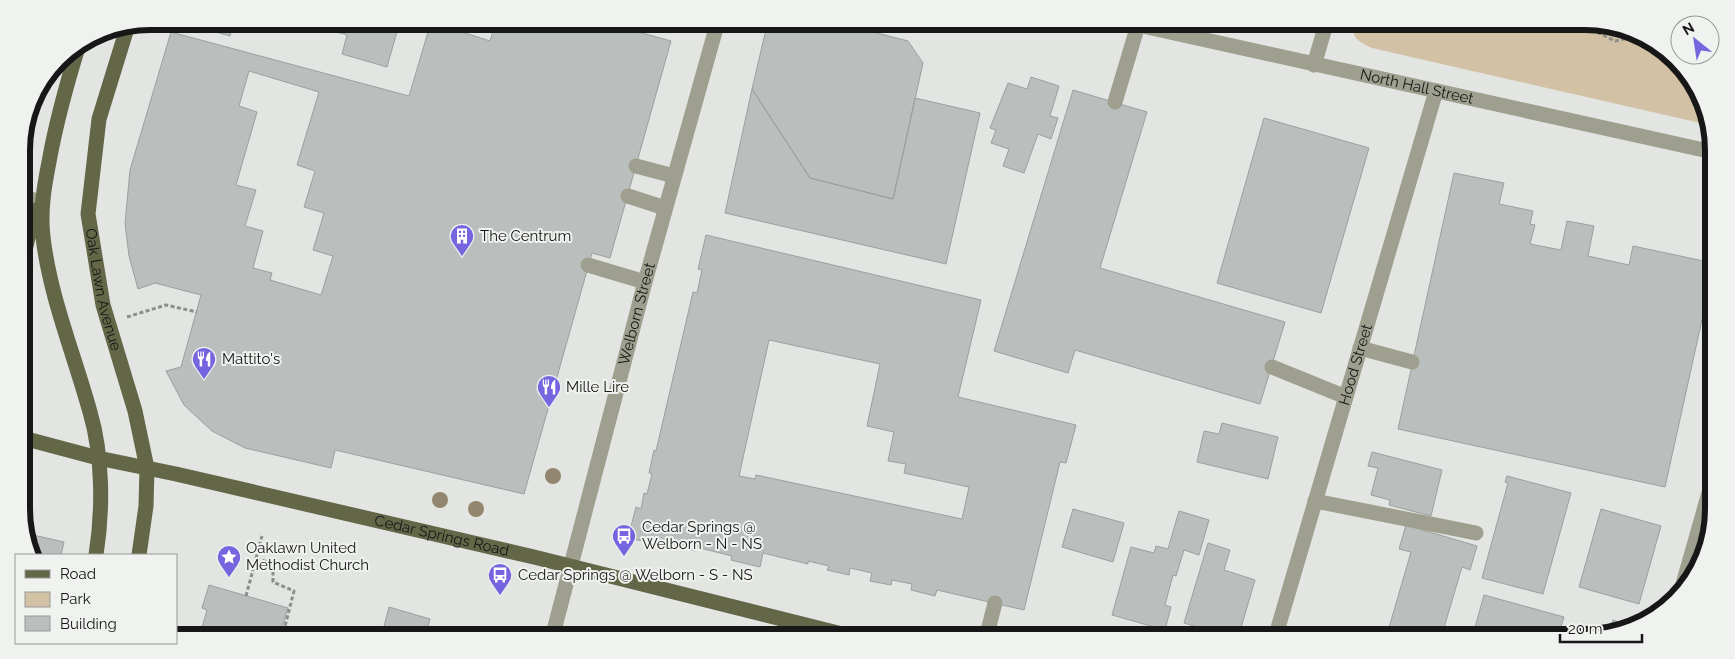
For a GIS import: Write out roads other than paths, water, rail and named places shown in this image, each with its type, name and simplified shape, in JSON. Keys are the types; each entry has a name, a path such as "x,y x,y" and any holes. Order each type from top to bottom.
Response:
{"main road":[{"name":"Oak Lawn Avenue","path":"126,32 99,119 88,214 102,305 135,411 147,468 146,506 139,554"},
{"path":"75,56 54,130 42,201 42,235 49,278 91,414 98,458 100,504 96,554"},
{"path":"30,233 42,201"},
{"name":"Cedar Springs Road","path":"30,440 98,458 572,566 822,629"}],"street":[{"name":"Welborn Street","path":"554,629 645,282 715,30"},
{"path":"1115,102 1137,30"},
{"name":"North Hall Street","path":"1160,30 1705,150"},
{"path":"1314,65 1324,30"},
{"name":"Hood Street","path":"1278,629 1436,91"},
{"path":"636,166 674,176"},
{"path":"628,196 665,208"},
{"path":"30,199 42,201"},
{"path":"588,265 645,282"},
{"path":"1360,348 1412,362"},
{"path":"1272,366 1346,397"},
{"path":"1315,501 1476,533"},
{"path":"1686,575 1705,507"},
{"path":"988,629 995,603"}],"place":[{"name":"The Centrum","path":"462,257"},
{"name":"Mattito's","path":"204,380"},
{"name":"Mille Lire","path":"549,408"},
{"name":"Cedar Springs @ Welborn - N - NS","path":"624,557"},
{"name":"Oaklawn United Methodist Church","path":"229,578"},
{"name":"Cedar Springs @ Welborn - S - NS","path":"500,596"}]}
